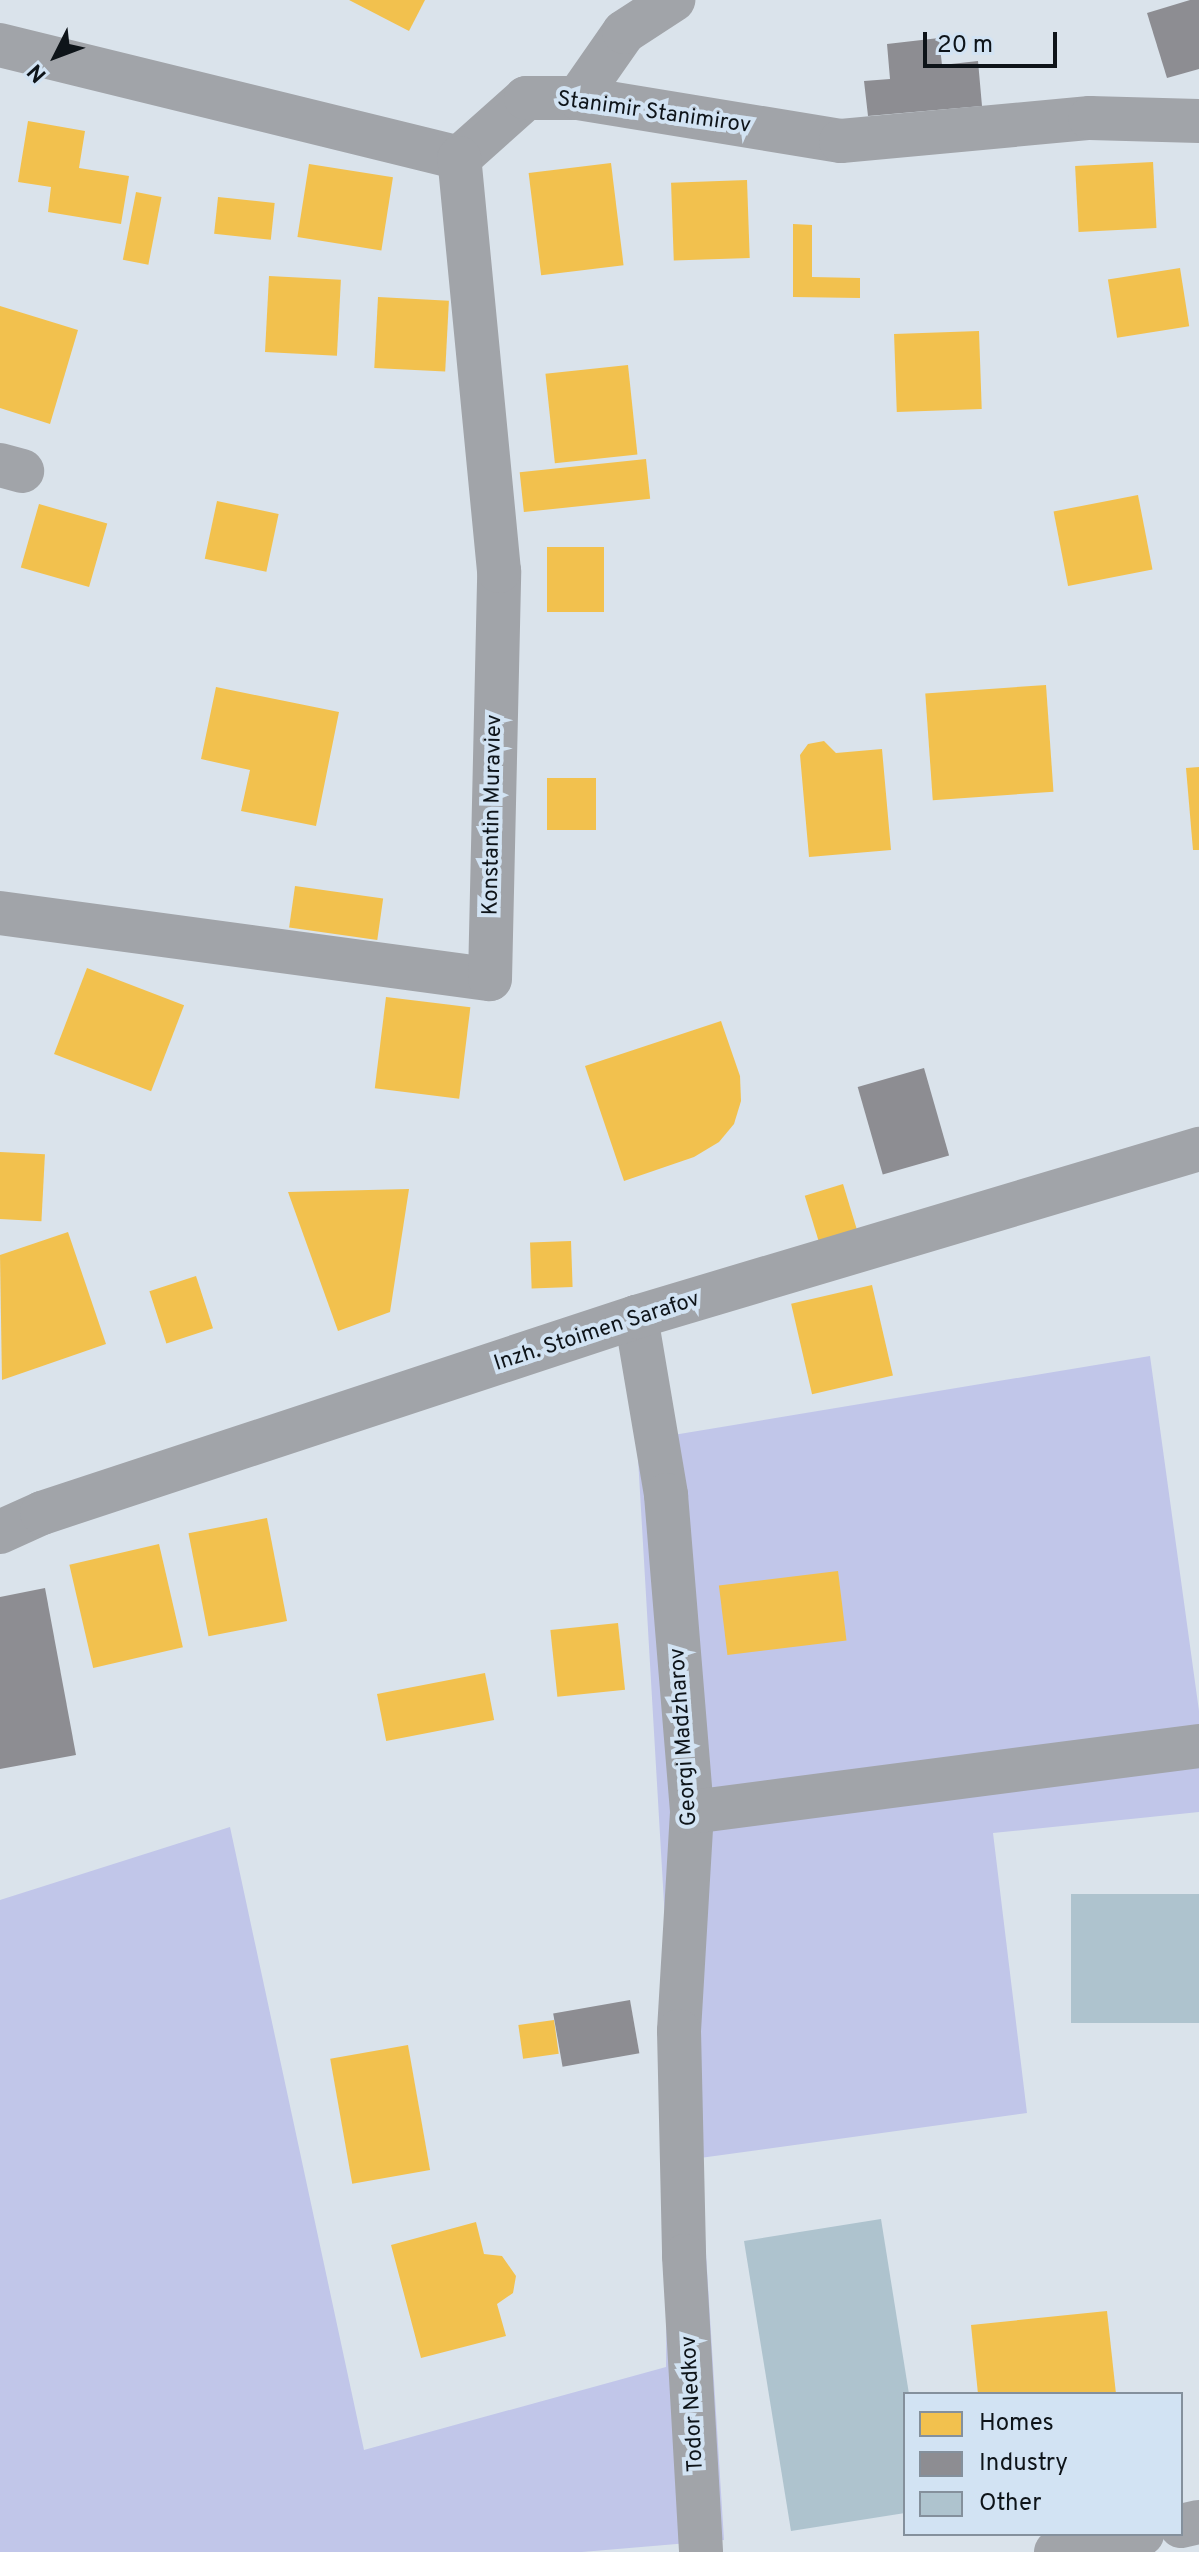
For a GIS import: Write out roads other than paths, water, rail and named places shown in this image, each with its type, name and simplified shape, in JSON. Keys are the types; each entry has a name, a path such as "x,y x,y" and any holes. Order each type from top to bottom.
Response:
{"street":[{"path":"578,98 624,32 673,0"},
{"path":"0,45 459,158"},
{"name":"Stanimir Stanimirov","path":"459,158 526,98 578,98 841,141 1090,118 1199,121"},
{"name":"Konstantin Muraviev","path":"0,913 490,979 499,571 459,158"},
{"name":"Inzh. Stoimen Sarafov","path":"0,1532 42,1513 636,1317 1199,1149"},
{"name":"Georgi Madzharov","path":"636,1317 666,1495 692,1812 679,2031 684,2256"},
{"path":"692,1812 1199,1746"},
{"name":"Todor Nedkov","path":"684,2256 701,2552"},
{"path":"1056,2552 1132,2536"}]}
